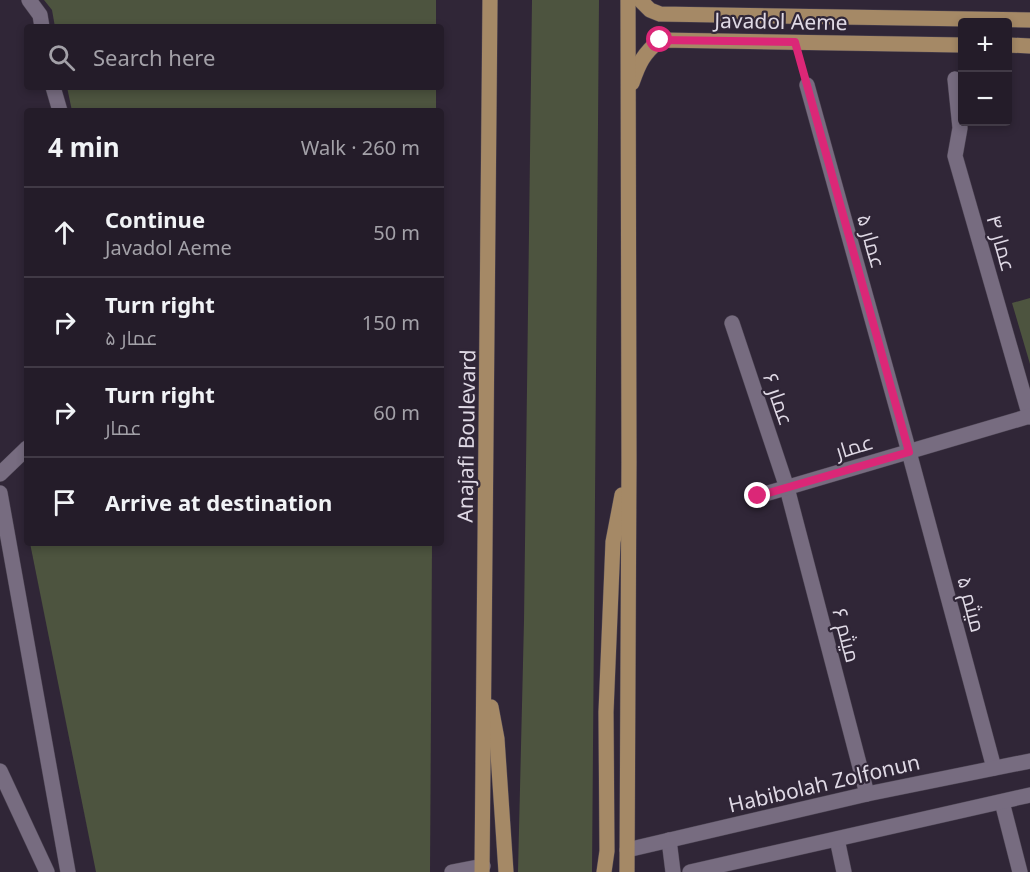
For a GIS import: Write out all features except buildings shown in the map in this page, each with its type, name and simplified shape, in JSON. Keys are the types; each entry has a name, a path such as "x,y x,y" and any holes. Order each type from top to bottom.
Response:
{"main road":[{"name":"Anajafi Boulevard","path":"482,870 490,0"},
{"path":"627,872 628,0"},
{"path":"629,92 641,58 660,40 660,14 640,0"},
{"name":"Javadol Aeme","path":"660,14 1030,20"},
{"name":"Javadol Aeme","path":"660,40 958,45"},
{"path":"1012,45 1030,46"},
{"path":"604,872 607,851 606,712 613,542 629,461"},
{"path":"484,669 496,739 506,872"}],"street":[{"path":"28,0 40,15 42,24"},
{"name":"عمار ۴","path":"955,79 960,128 955,156 1030,416"},
{"name":"عمار ۵","path":"807,85 909,452"},
{"path":"54,90 59,108"},
{"name":"عمار ۶","path":"732,323 787,488"},
{"name":"عمار","path":"758,496 1030,416"},
{"path":"0,474 24,451"},
{"name":"میثم ۵","path":"909,452 994,768"},
{"name":"میثم ۶","path":"787,488 867,794"},
{"path":"0,493 68,872"},
{"name":"Habibolah Zolfonun","path":"627,850 867,794 1030,761"},
{"path":"0,771 47,872"},
{"path":"690,872 1030,795"},
{"path":"1002,802 1020,872"},
{"path":"837,839 844,872"},
{"path":"669,840 673,872"},
{"path":"452,872 482,870"}],"path":[{"path":"795,42 807,85"}],"green space":[{"path":"44,0 436,0 436,24 54,24 52,10"},
{"path":"532,0 599,0 592,872 518,872 524,621"},
{"path":"68,90 436,90 436,108 71,108"},
{"path":"1030,298 1030,364 1012,303"},
{"path":"31,546 432,546 430,872 96,872"}],"route":[{"path":"660,40 795,42 909,452 758,496"}]}
